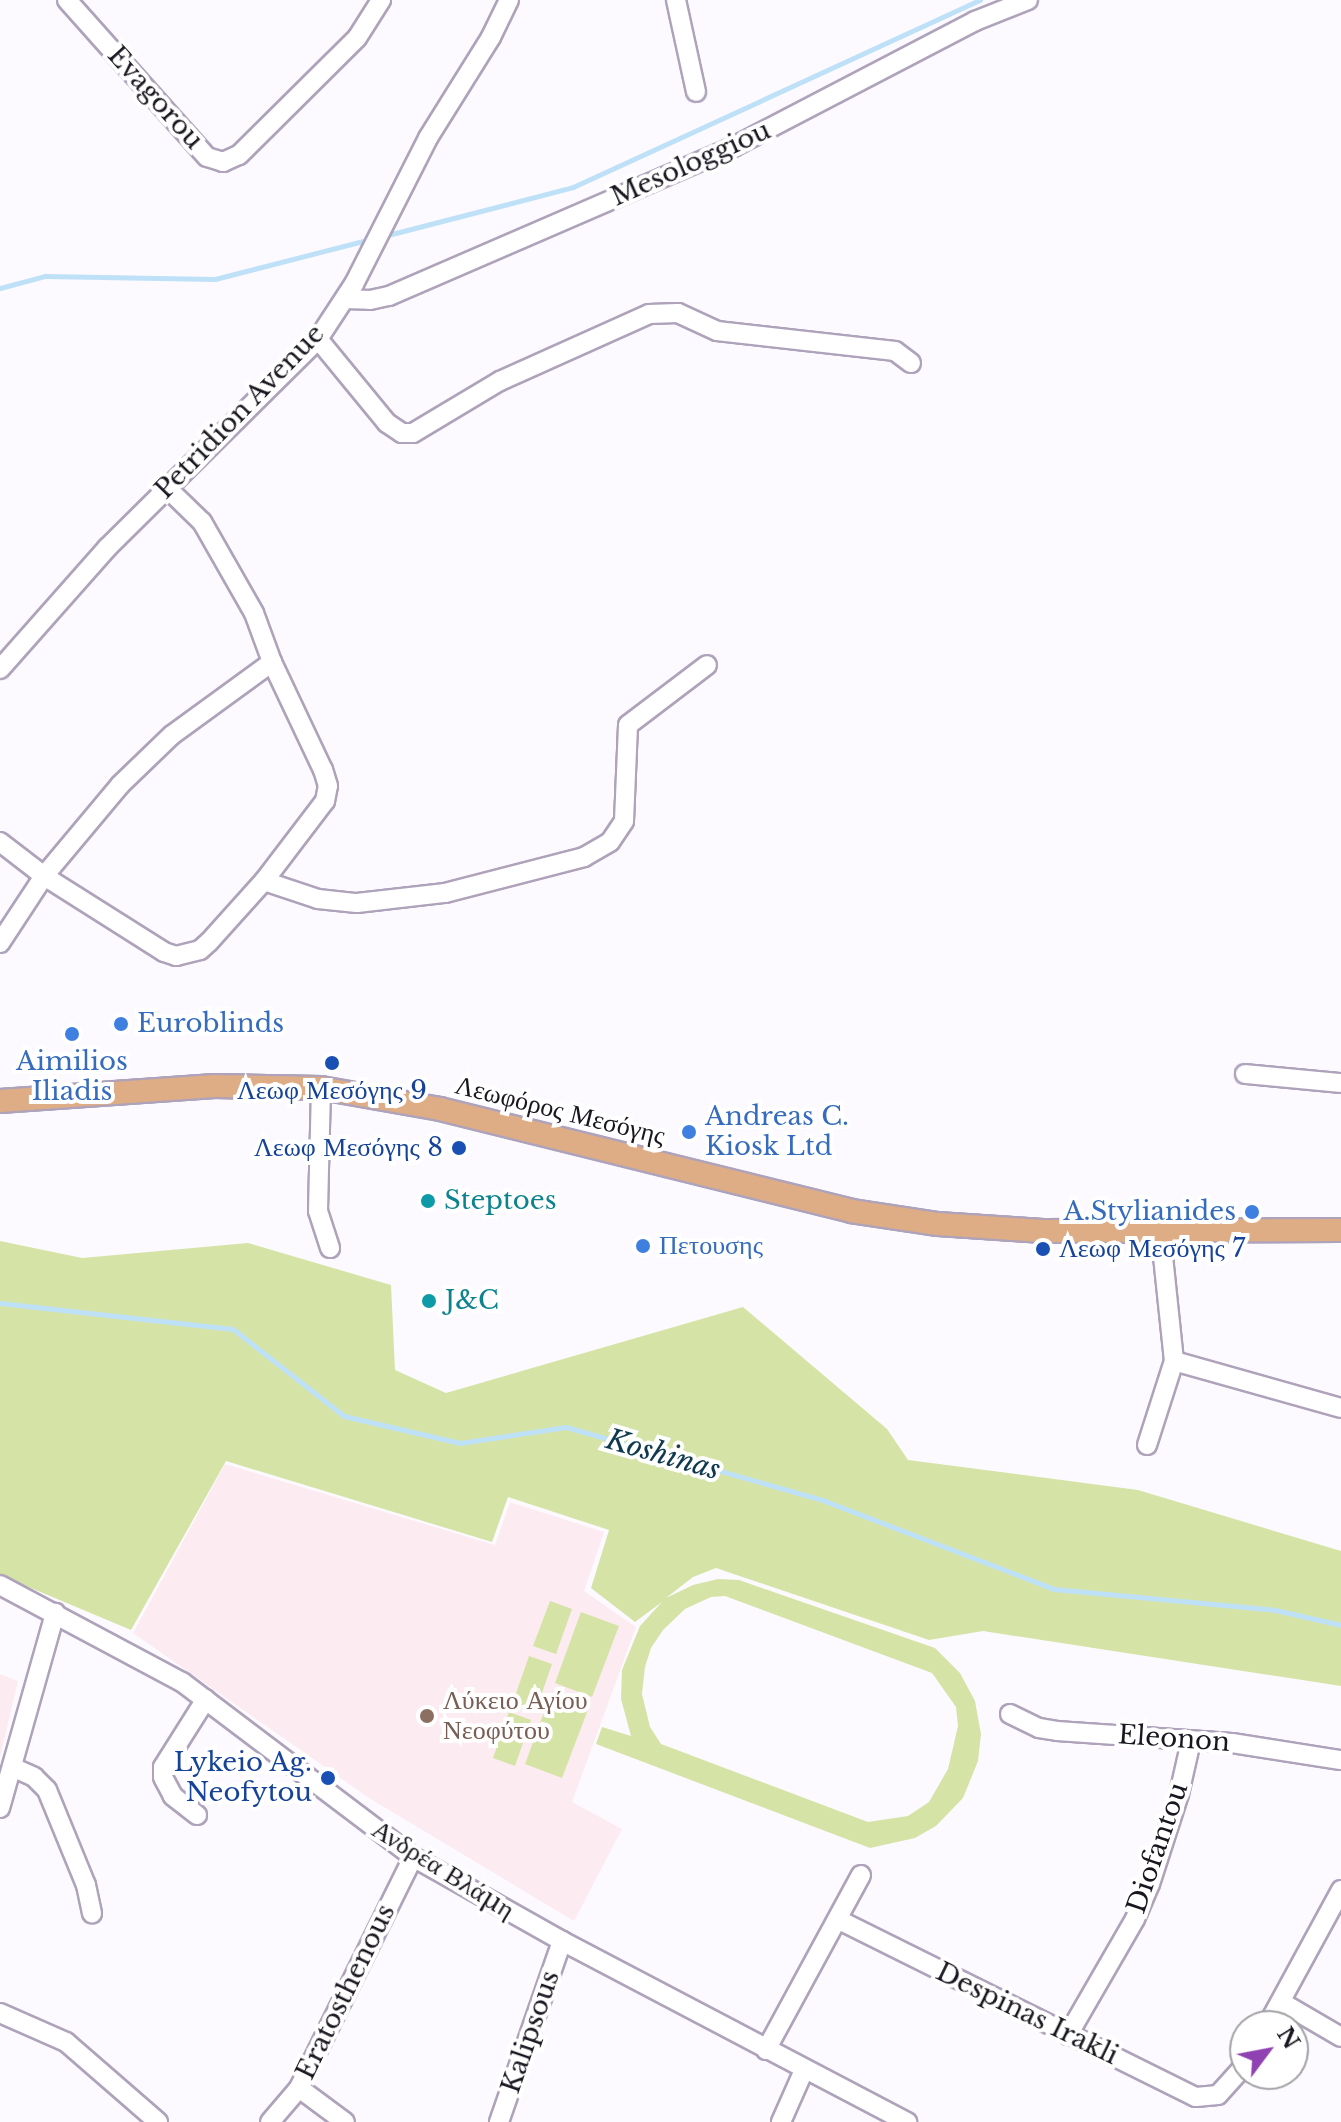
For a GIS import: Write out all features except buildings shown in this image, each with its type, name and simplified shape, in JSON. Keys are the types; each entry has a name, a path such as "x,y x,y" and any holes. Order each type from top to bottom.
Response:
{"main road":[{"name":"Λεωφόρος Μεσόγης","path":"0,1101 214,1086 321,1088 440,1109 851,1211 982,1228 1341,1230"}],"street":[{"name":"Evagorou","path":"67,0 207,157 223,162 239,155 357,38 381,0"},
{"name":"Petridion Avenue","path":"0,669 46,613 318,339 349,291 401,189 509,0"},
{"path":"676,0 696,92"},
{"name":"Mesologgiou","path":"349,291 370,300 389,296 735,146 975,21 1028,0"},
{"path":"318,339 387,423 402,433 413,433 500,381 649,314 678,313 717,331 895,351 911,363"},
{"path":"0,842 44,876 164,952 176,956 200,950 209,942 264,881 325,801 328,786 312,742 272,662 254,613 202,522 167,488"},
{"path":"0,943 44,876 148,756 216,700 272,662"},
{"path":"264,881 318,899 357,903 445,893 584,857 610,842 624,821 628,725 707,665"},
{"path":"1245,1074 1341,1083"},
{"path":"321,1088 318,1211 330,1248"},
{"path":"1147,1445 1174,1361 1160,1228"},
{"path":"1174,1361 1341,1408"},
{"name":"Ανδρέα Βλάμη","path":"0,1585 150,1663 206,1699 413,1857 562,1941 907,2122"},
{"path":"0,1808 55,1613"},
{"path":"197,1815 173,1796 163,1777 163,1767 206,1699"},
{"name":"Eleonon","path":"1010,1714 1039,1728 1057,1731 1278,1749 1341,1760"},
{"name":"Diofantou","path":"1068,2035 1135,1919 1150,1884 1172,1819 1191,1741"},
{"path":"12,1767 34,1777 47,1790 86,1885 92,1913"},
{"name":"Eratosthenous","path":"270,2122 299,2088 413,1857"},
{"path":"766,2050 861,1875"},
{"path":"1276,2010 1341,1890"},
{"name":"Despinas Irakli","path":"839,1920 1196,2097 1218,2095 1229,2085"},
{"name":"Kalipsous","path":"499,2122 562,1941"},
{"path":"1281,2002 1341,2037"},
{"path":"0,2013 66,2042 158,2122"},
{"path":"781,2122 804,2070"},
{"path":"299,2088 345,2122"}],"shaded area":[{"name":"Λύκειο Αγίου Νεοφύτου","path":"225,1464 495,1545 510,1502 604,1532 584,1591 636,1627 572,1802 622,1829 574,1921 369,1798 133,1633"},
{"path":"0,1674 18,1681 0,1757"}],"green space":[{"path":"0,1241 82,1258 248,1243 391,1285 395,1370 446,1393 743,1307 887,1429 908,1460 1138,1490 1341,1551 1341,1686 983,1631 929,1640 716,1568 693,1577 666,1598 693,1585 718,1579 739,1580 935,1648 960,1673 975,1701 981,1734 978,1761 963,1798 936,1826 915,1838 870,1848 596,1744 602,1727 631,1736 621,1699 622,1670 640,1626 662,1602 635,1622 591,1588 609,1530 508,1497 492,1542 226,1461 131,1630 0,1575","holes":["725,1596 932,1673 956,1707 958,1726 948,1769 929,1802 908,1816 868,1822 661,1744 650,1727 642,1694 651,1648 663,1630 685,1609 711,1597"]},
{"path":"550,1601 572,1609 556,1654 533,1646"},
{"path":"581,1612 619,1626 592,1697 555,1683"},
{"path":"529,1656 552,1664 536,1710 513,1702"},
{"path":"551,1693 589,1707 562,1778 525,1764"},
{"path":"509,1712 531,1720 515,1766 493,1758"}],"waterway":[{"path":"384,236 573,187 980,0"},
{"path":"0,288 45,276 215,279 371,239"},
{"name":"Koshinas","path":"0,1303 233,1329 344,1416 460,1443 566,1427 825,1501 1054,1589 1275,1610 1341,1625"}],"place":[{"name":"Euroblinds","path":"121,1024"},
{"name":"Aimilios Iliadis","path":"72,1034"},
{"name":"Λεωφ Μεσόγης 9","path":"332,1063"},
{"name":"Andreas C. Kiosk Ltd","path":"689,1132"},
{"name":"Λεωφ Μεσόγης 8","path":"459,1148"},
{"name":"Steptoes","path":"428,1201"},
{"name":"A.Stylianides","path":"1252,1212"},
{"name":"Πετουσης","path":"643,1246"},
{"name":"Λεωφ Μεσόγης 7","path":"1043,1249"},
{"name":"J&C","path":"429,1301"},
{"name":"Λύκειο Αγίου Νεοφύτου","path":"427,1716"},
{"name":"Lykeio Ag. Neofytou","path":"328,1778"}]}
